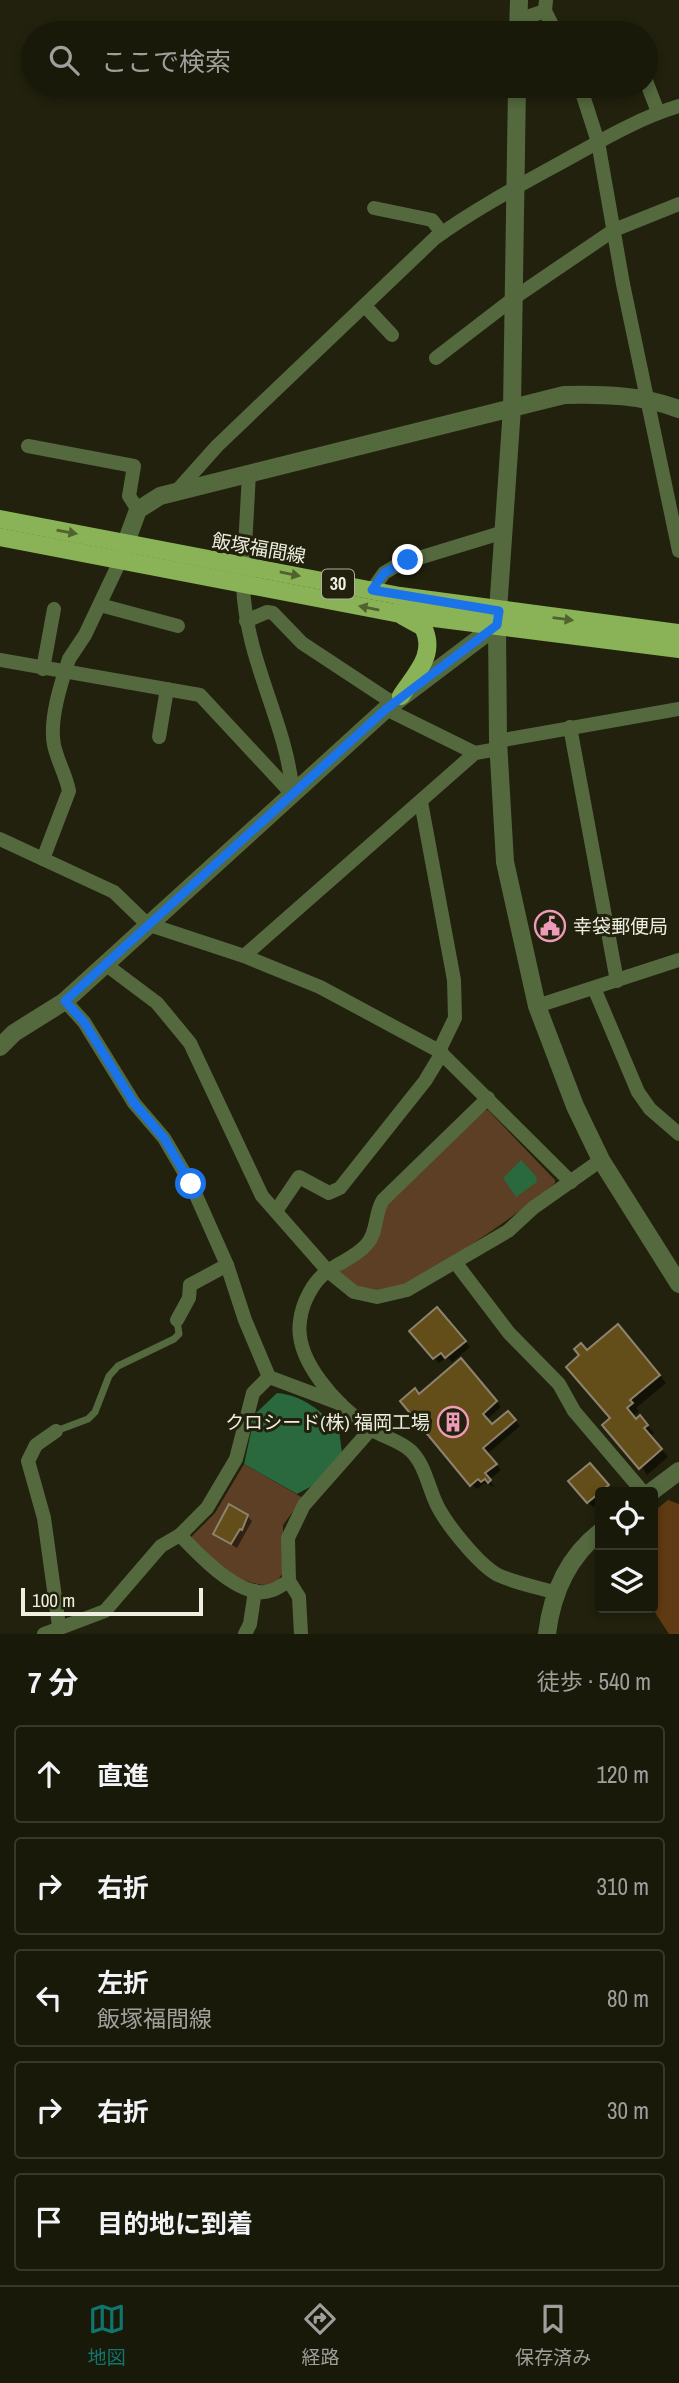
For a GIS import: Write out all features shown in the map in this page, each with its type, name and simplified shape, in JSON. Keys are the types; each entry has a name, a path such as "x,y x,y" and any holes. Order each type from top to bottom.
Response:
{"main road":[{"name":"飯塚福間線","path":"0,519 243,584 395,613 498,618 679,634"},
{"name":"飯塚福間線","path":"0,537 244,566 372,590 498,618 679,649"},
{"path":"393,703 428,654 429,645 423,627 416,621 395,613"}],"street":[{"path":"518,21 519,0"},
{"path":"526,21 546,6"},
{"path":"517,98 512,408 498,618 498,745 505,862 537,1006 575,1106 601,1160 673,1260 679,1284"},
{"path":"584,98 598,142 679,551"},
{"path":"653,98 658,112"},
{"path":"175,493 218,446 442,233 515,187 598,142 658,112 679,106"},
{"path":"436,358 514,298 614,230 679,205"},
{"path":"374,208 432,220 442,233"},
{"path":"365,306 392,335"},
{"path":"43,859 69,791 54,746 53,732 64,673 69,659 100,605 138,510 160,496 564,396 605,394 649,398 679,409"},
{"path":"28,446 134,466 129,496 138,510"},
{"path":"244,566 249,473"},
{"path":"372,590 384,573 399,564 504,532"},
{"path":"243,584 246,621 267,699 291,765 293,795"},
{"path":"100,605 178,626"},
{"path":"43,669 54,609"},
{"path":"246,621 267,612 273,613 302,643 393,703 475,752"},
{"path":"0,1047 14,1033 65,1001 393,703 498,618"},
{"path":"0,660 200,695 293,795"},
{"path":"159,737 167,689"},
{"path":"244,956 475,752 570,727 679,709"},
{"path":"570,727 617,981"},
{"path":"276,1211 299,1177 329,1193 340,1188 425,1081 455,1018 455,1003 421,802"},
{"path":"0,839 114,892 147,924 244,956 320,987 441,1052 571,1182"},
{"path":"537,1006 679,960"},
{"path":"105,964 156,1003 190,1043 262,1196 328,1271 354,1292 377,1297 407,1290 508,1231 533,1208 601,1160"},
{"path":"594,988 638,1091 650,1109 679,1134"},
{"path":"65,1001 84,1022 134,1103 164,1138 191,1184 227,1265 245,1320 269,1377 342,1405"},
{"path":"488,1098 383,1200 369,1243 349,1261 328,1271 304,1303 299,1322 300,1341 316,1373 342,1405 371,1429 410,1450 422,1465 440,1513 496,1574 554,1592"},
{"path":"454,1262 509,1334 559,1384 574,1412 639,1487"},
{"path":"177,1320 189,1298 190,1285 227,1265"},
{"path":"44,1634 59,1626 93,1618 105,1611 161,1546 180,1535 216,1495 236,1459 253,1393 269,1377"},
{"path":"301,1634 299,1597 296,1587 289,1581 286,1557 293,1522 317,1490 371,1429"},
{"path":"56,1431 36,1445 28,1461 44,1518 59,1626"},
{"path":"658,1487 679,1471"},
{"path":"180,1535 202,1559 255,1591 271,1591 289,1581"},
{"path":"547,1634 554,1592 566,1569 595,1537"},
{"path":"244,1634 250,1624 255,1591"}],"lane":[{"path":"56,1431 88,1419 95,1412 109,1376 118,1366 174,1339 179,1334 177,1320"}],"shaded area":[{"path":"488,1110 555,1183 445,1262 399,1286 384,1291 364,1289 335,1272 353,1264 380,1211 480,1111"},
{"path":"521,1160 536,1176 537,1182 516,1197 503,1178"},
{"path":"277,1393 295,1397 311,1406 339,1430 342,1453 312,1486 297,1494 244,1464 255,1414"},
{"path":"244,1464 303,1498 283,1525 283,1573 274,1585 262,1585 239,1578 218,1565 191,1542 192,1536 215,1513"},
{"path":"668,1500 679,1504 679,1634 669,1634 655,1613 658,1613 658,1508"}],"building":[{"name":"クロシード(株) 福岡工場","path":"437,1307 466,1341 445,1358 441,1353 433,1359 409,1331"},
{"path":"618,1324 660,1375 630,1400 633,1403 627,1408 636,1419 640,1415 648,1425 644,1428 662,1449 639,1469 602,1425 610,1418 566,1367 579,1355 574,1349 581,1343 587,1350"},
{"name":"クロシード(株) 福岡工場","path":"461,1358 497,1401 483,1414 492,1424 508,1411 516,1420 483,1448 497,1464 485,1473 491,1480 488,1483 485,1479 481,1482 478,1479 470,1486 400,1401 415,1388 419,1394"},
{"path":"590,1463 609,1485 595,1487 595,1496 587,1503 568,1481"},
{"path":"229,1504 248,1515 242,1530 240,1529 231,1544 213,1534"}],"place":[{"name":"幸袋郵便局","path":"550,926"},
{"name":"クロシード(株) 福岡工場","path":"453,1422"}],"route":[{"path":"191,1184 164,1138 134,1103 84,1022 65,1001 386,709 497,625 499,611 372,590 384,573 408,560"}]}
